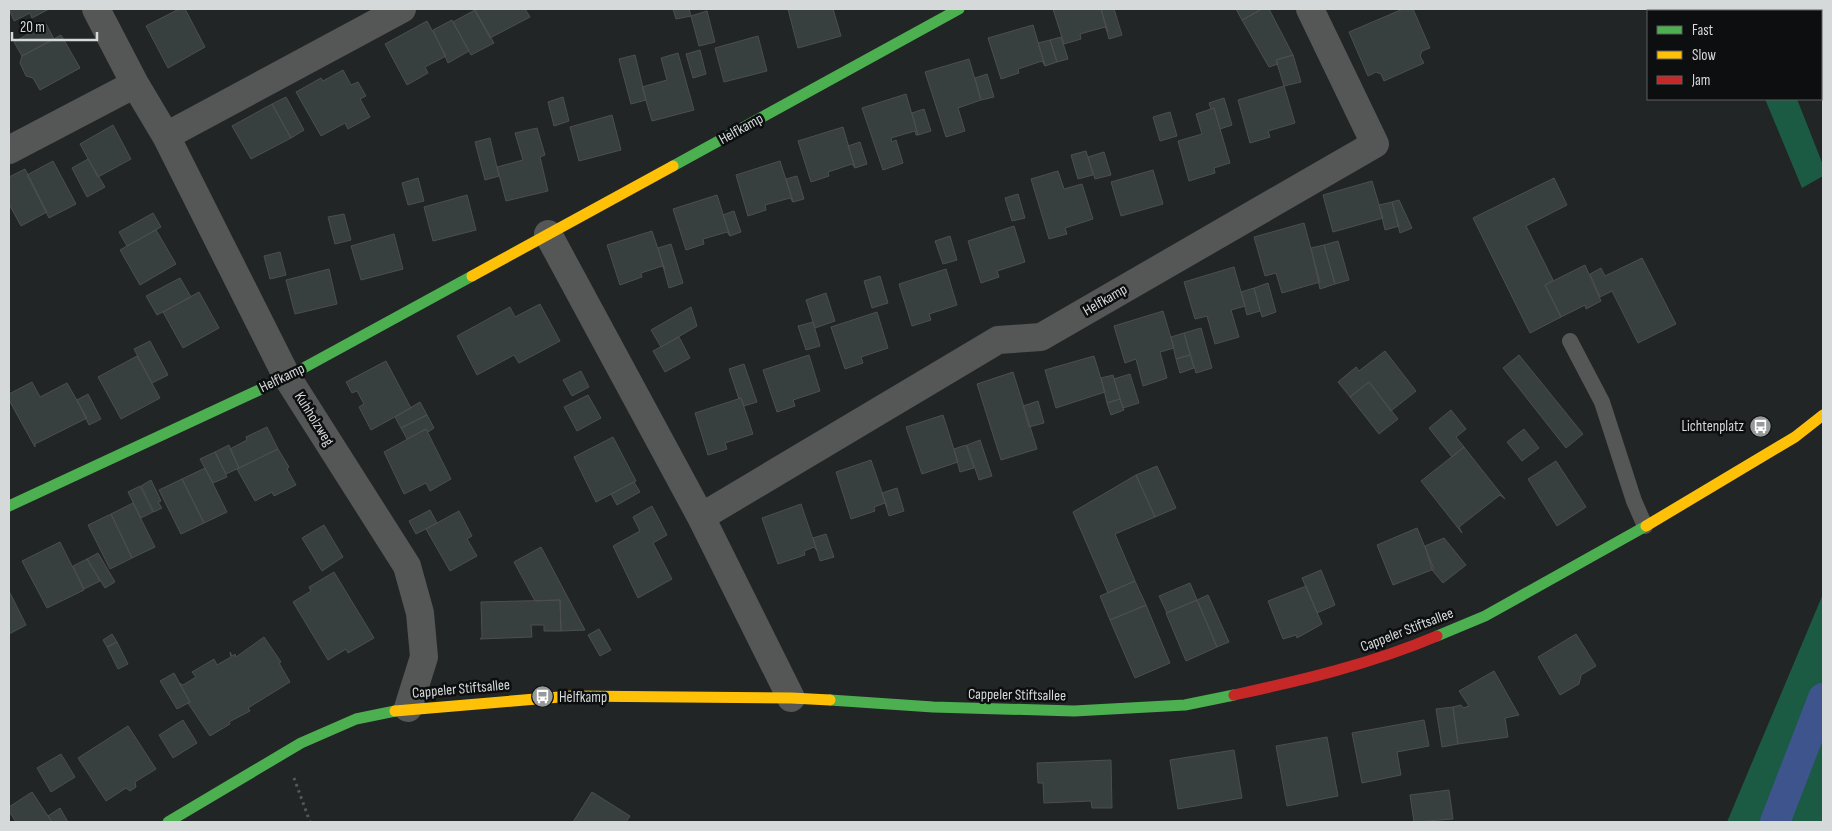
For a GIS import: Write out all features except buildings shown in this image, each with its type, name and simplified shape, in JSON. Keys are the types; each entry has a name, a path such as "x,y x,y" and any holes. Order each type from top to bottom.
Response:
{"street":[{"name":"Kuhholzweg","path":"96,9 135,84 166,136 287,376 407,566 420,614 424,657 408,708"},
{"name":"Helfkamp","path":"9,506 287,376 959,9"},
{"name":"Helfkamp","path":"701,517 998,340 1041,337 1375,144 1310,9"},
{"path":"166,136 390,11"},
{"path":"9,150 135,84"},
{"path":"548,234 701,517 791,698"},
{"name":"Cappeler Stiftsallee","path":"168,822 301,742 356,719 408,708 571,696 791,698 933,708 1074,711 1194,703 1317,677 1402,651 1484,616 1645,526 1795,437 1823,415"}],"lane":[{"path":"1570,340 1599,396 1634,502 1645,526"}],"path":[{"path":"285,752 310,822"}],"green space":[{"path":"1765,100 1797,100 1823,165 1823,176 1802,188"},
{"path":"1823,594 1823,822 1727,822"}],"waterway":[{"path":"1775,822 1823,698"}],"traffic: fast":[{"path":"673,166 959,9"},
{"path":"9,506 287,377 472,276"},
{"path":"1437,636 1485,616 1646,526"},
{"path":"830,700 933,707 1074,711 1185,705 1234,695"},
{"path":"168,822 301,743 356,719 395,711"}],"traffic: slow":[{"path":"472,276 673,166"},
{"path":"1646,526 1795,437 1823,415"},
{"path":"395,711 571,696 830,700"}],"traffic: jam":[{"path":"1234,695 1362,663 1437,636"}],"place":[{"name":"Lichtenplatz","path":"1760,426"},
{"name":"Helfkamp","path":"543,697"}]}
